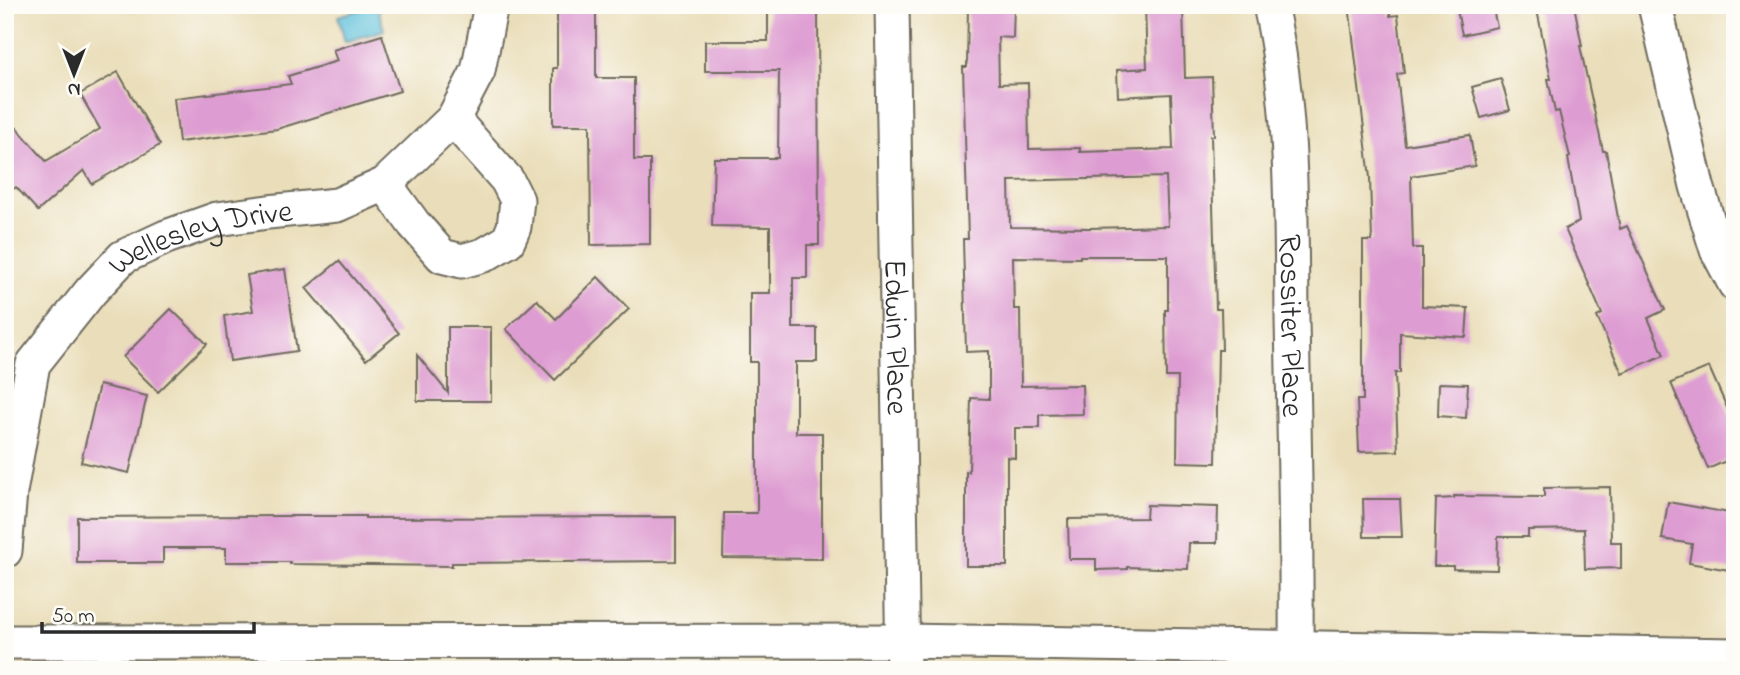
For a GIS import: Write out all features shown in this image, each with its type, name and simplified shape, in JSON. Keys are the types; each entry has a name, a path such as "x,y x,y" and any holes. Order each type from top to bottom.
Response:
{"street":[{"name":"Wellesley Drive","path":"5,551 10,492 33,365 91,291 123,257 166,237 217,219 337,205 385,184 453,119 478,71 491,5"},
{"name":"Edwin Place","path":"892,5 903,655"},
{"name":"Rossiter Place","path":"1270,5 1284,102 1291,195 1296,647"},
{"path":"1655,5 1697,186 1717,250 1735,284"},
{"path":"385,184 442,256 462,261 484,255 508,241 514,227 517,200 507,180 453,119"},
{"path":"5,642 903,655 1296,647 1735,655"}],"water":[{"path":"377,5 384,30 345,42 338,16"}],"building":[{"path":"557,5 596,5 596,78 634,78 634,160 650,160 650,244 591,245 590,125 553,125"},
{"path":"768,5 818,5 819,245 807,245 807,278 793,278 793,328 817,328 817,362 796,362 796,433 822,433 822,559 723,558 724,513 757,513 757,362 750,362 750,293 770,293 770,227 712,226 714,158 778,158 779,71 705,71 705,41 768,41"},
{"path":"968,5 1014,5 1013,38 998,37 999,84 1028,83 1029,149 1080,148 1080,152 1173,149 1171,94 1118,97 1117,70 1147,68 1145,5 1183,5 1185,78 1212,77 1216,309 1221,309 1222,350 1218,350 1216,463 1177,462 1178,377 1166,377 1165,310 1168,310 1168,256 1013,257 1014,309 1020,309 1021,386 1082,385 1083,414 1039,415 1039,428 1015,428 1015,458 1007,457 1007,566 966,566 966,472 969,472 971,398 989,399 989,351 966,352 963,239 968,239 963,67 967,67","holes":["1166,177 1168,226 1010,227 1009,181"]},
{"path":"1349,5 1389,5 1390,16 1398,15 1404,73 1397,74 1405,145 1470,135 1475,166 1411,176 1413,248 1422,248 1422,306 1468,308 1466,337 1400,333 1400,373 1395,373 1398,451 1359,452 1357,400 1363,400 1363,241 1372,241 1370,178"},
{"path":"1456,5 1492,5 1497,27 1462,35"},
{"path":"1536,5 1574,5 1580,46 1603,151 1606,151 1620,229 1627,226 1665,310 1648,318 1664,355 1622,373 1597,317 1602,314 1565,229 1579,222 1568,158 1570,157 1559,111 1555,112"},
{"path":"382,35 400,91 277,129 179,142 174,98 291,84 288,76 337,61 333,50"},
{"path":"118,72 160,145 92,184 84,170 38,211 16,187 5,196 5,139 17,128 46,161 100,129 80,94"},
{"path":"1501,79 1510,110 1481,118 1472,87"},
{"path":"339,261 399,333 366,360 306,288"},
{"path":"285,269 297,351 230,361 224,316 253,311 247,275"},
{"path":"598,277 629,309 555,380 506,329 537,300 556,319"},
{"path":"171,309 207,344 158,392 123,357"},
{"path":"448,327 491,327 491,401 417,401 417,355 448,393"},
{"path":"1709,367 1735,426 1735,457 1708,469 1671,383"},
{"path":"1439,383 1468,384 1466,418 1438,416"},
{"path":"99,385 147,396 129,473 81,462"},
{"path":"1610,487 1611,542 1621,542 1621,568 1585,569 1584,529 1528,530 1528,537 1498,537 1497,570 1434,566 1436,499 1454,496 1544,497 1544,488"},
{"path":"1363,499 1400,499 1402,537 1364,537"},
{"path":"1668,502 1735,514 1735,571 1689,563 1692,544 1662,539"},
{"path":"1147,505 1218,507 1217,543 1189,543 1188,569 1127,567 1096,570 1096,559 1069,559 1068,519 1146,518"},
{"path":"77,517 676,517 676,561 452,563 452,566 290,564 226,562 226,548 163,548 163,563 77,563"}]}
